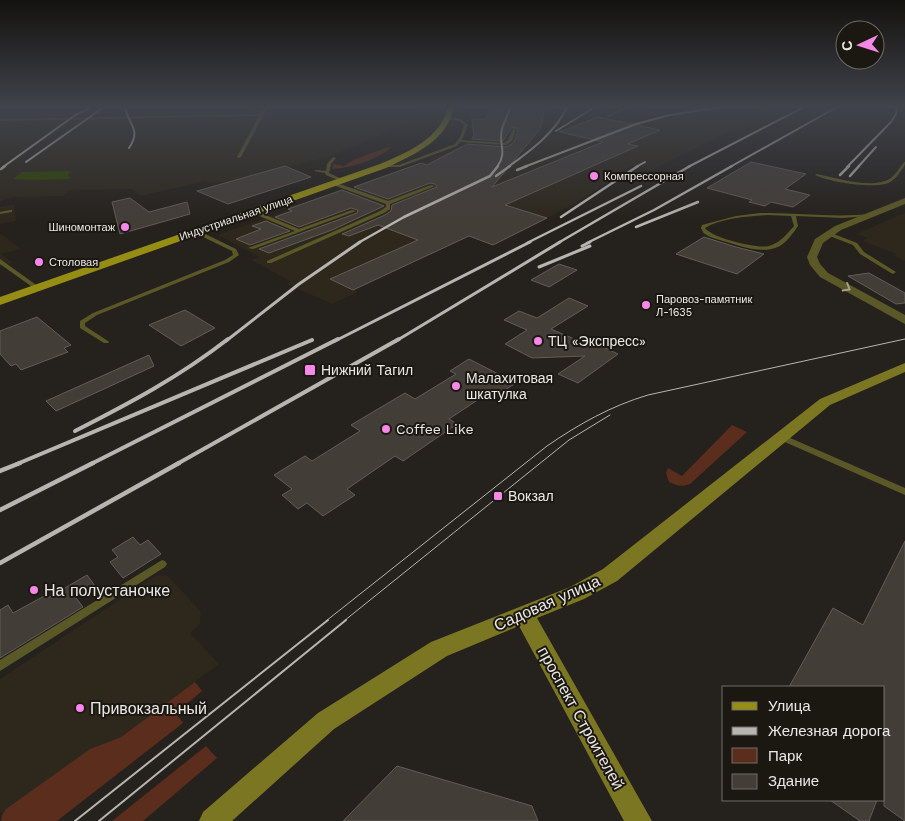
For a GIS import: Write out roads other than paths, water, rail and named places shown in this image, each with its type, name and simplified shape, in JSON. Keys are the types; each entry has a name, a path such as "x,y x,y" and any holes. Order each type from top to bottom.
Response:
{"main road":[{"name":"Индустриальная улица","path":"0,301 339,182 382,166 420,145"},
{"name":"Садовая улица","path":"212,821 326,721 439,649 577,593 610,575 825,402 905,367"},
{"name":"проспект Строителей","path":"524,615 639,821"}],"street":[{"path":"905,201 838,228 819,241 812,257 824,275 905,320"}],"lane":[{"path":"239,157 245,145"},
{"path":"382,166 395,167 405,165 454,145"},
{"path":"326,172 334,158"},
{"path":"817,175 844,181 874,184 892,179 905,164"},
{"path":"316,171 326,172 339,182 388,204 433,186"},
{"path":"269,262 382,212 388,208 388,204"},
{"path":"0,213 10,211"},
{"path":"251,248 354,211"},
{"path":"254,212 299,231"},
{"path":"793,214 796,226 791,234 769,249 756,248 712,236 706,233 703,228 722,220 749,215 793,214 846,217 870,215"},
{"path":"106,342 82,327 82,322 95,314 227,261 236,254 234,250 197,232"},
{"path":"829,234 855,244 862,253 892,272"},
{"path":"1,263 37,288"},
{"path":"781,437 905,492"},
{"path":"0,666 162,564"}],"tram line":[{"path":"326,621 547,446 571,430 608,410 648,395 905,339"},
{"path":"344,621 569,440 610,415"},
{"path":"75,821 328,620"},
{"path":"99,821 346,620"}],"railway":[{"path":"3,167 33,145"},
{"path":"26,162 50,145"},
{"path":"497,167 502,157 502,145"},
{"path":"508,167 536,145"},
{"path":"524,167 580,145"},
{"path":"688,167 730,145"},
{"path":"730,167 769,145"},
{"path":"847,167 868,145"},
{"path":"858,167 876,147"},
{"path":"636,167 645,162"},
{"path":"1,169 5,166"},
{"path":"358,243 404,217 490,176 498,166"},
{"path":"496,176 510,166"},
{"path":"517,170 527,166"},
{"path":"561,217 638,166"},
{"path":"558,243 690,166"},
{"path":"587,243 654,210 732,166"},
{"path":"840,175 849,166"},
{"path":"850,176 859,166"},
{"path":"527,243 641,186"},
{"path":"636,227 698,202"},
{"path":"226,341 299,284 360,242"},
{"path":"335,341 530,242"},
{"path":"396,341 560,242"},
{"path":"582,246 590,242"},
{"path":"539,267 590,246"},
{"path":"75,431 154,389 210,353 228,339"},
{"path":"91,464 338,339"},
{"path":"177,464 399,339"},
{"path":"17,464 312,340"},
{"path":"0,471 20,463"},
{"path":"0,510 93,463"},
{"path":"0,563 179,463"}],"place":[{"name":"Компрессорная","path":"594,176"},
{"name":"Шиномонтаж","path":"125,227"},
{"name":"Столовая","path":"39,262"},
{"name":"Паровоз-памятник Л-1635","path":"646,305"},
{"name":"ТЦ «Экспресс»","path":"538,341"},
{"name":"Нижний Тагил","path":"310,370"},
{"name":"Малахитовая шкатулка","path":"456,386"},
{"name":"Coffee Like","path":"386,429"},
{"name":"Вокзал","path":"498,496"},
{"name":"На полустаночке","path":"34,590"},
{"name":"Привокзальный","path":"80,708"}]}
